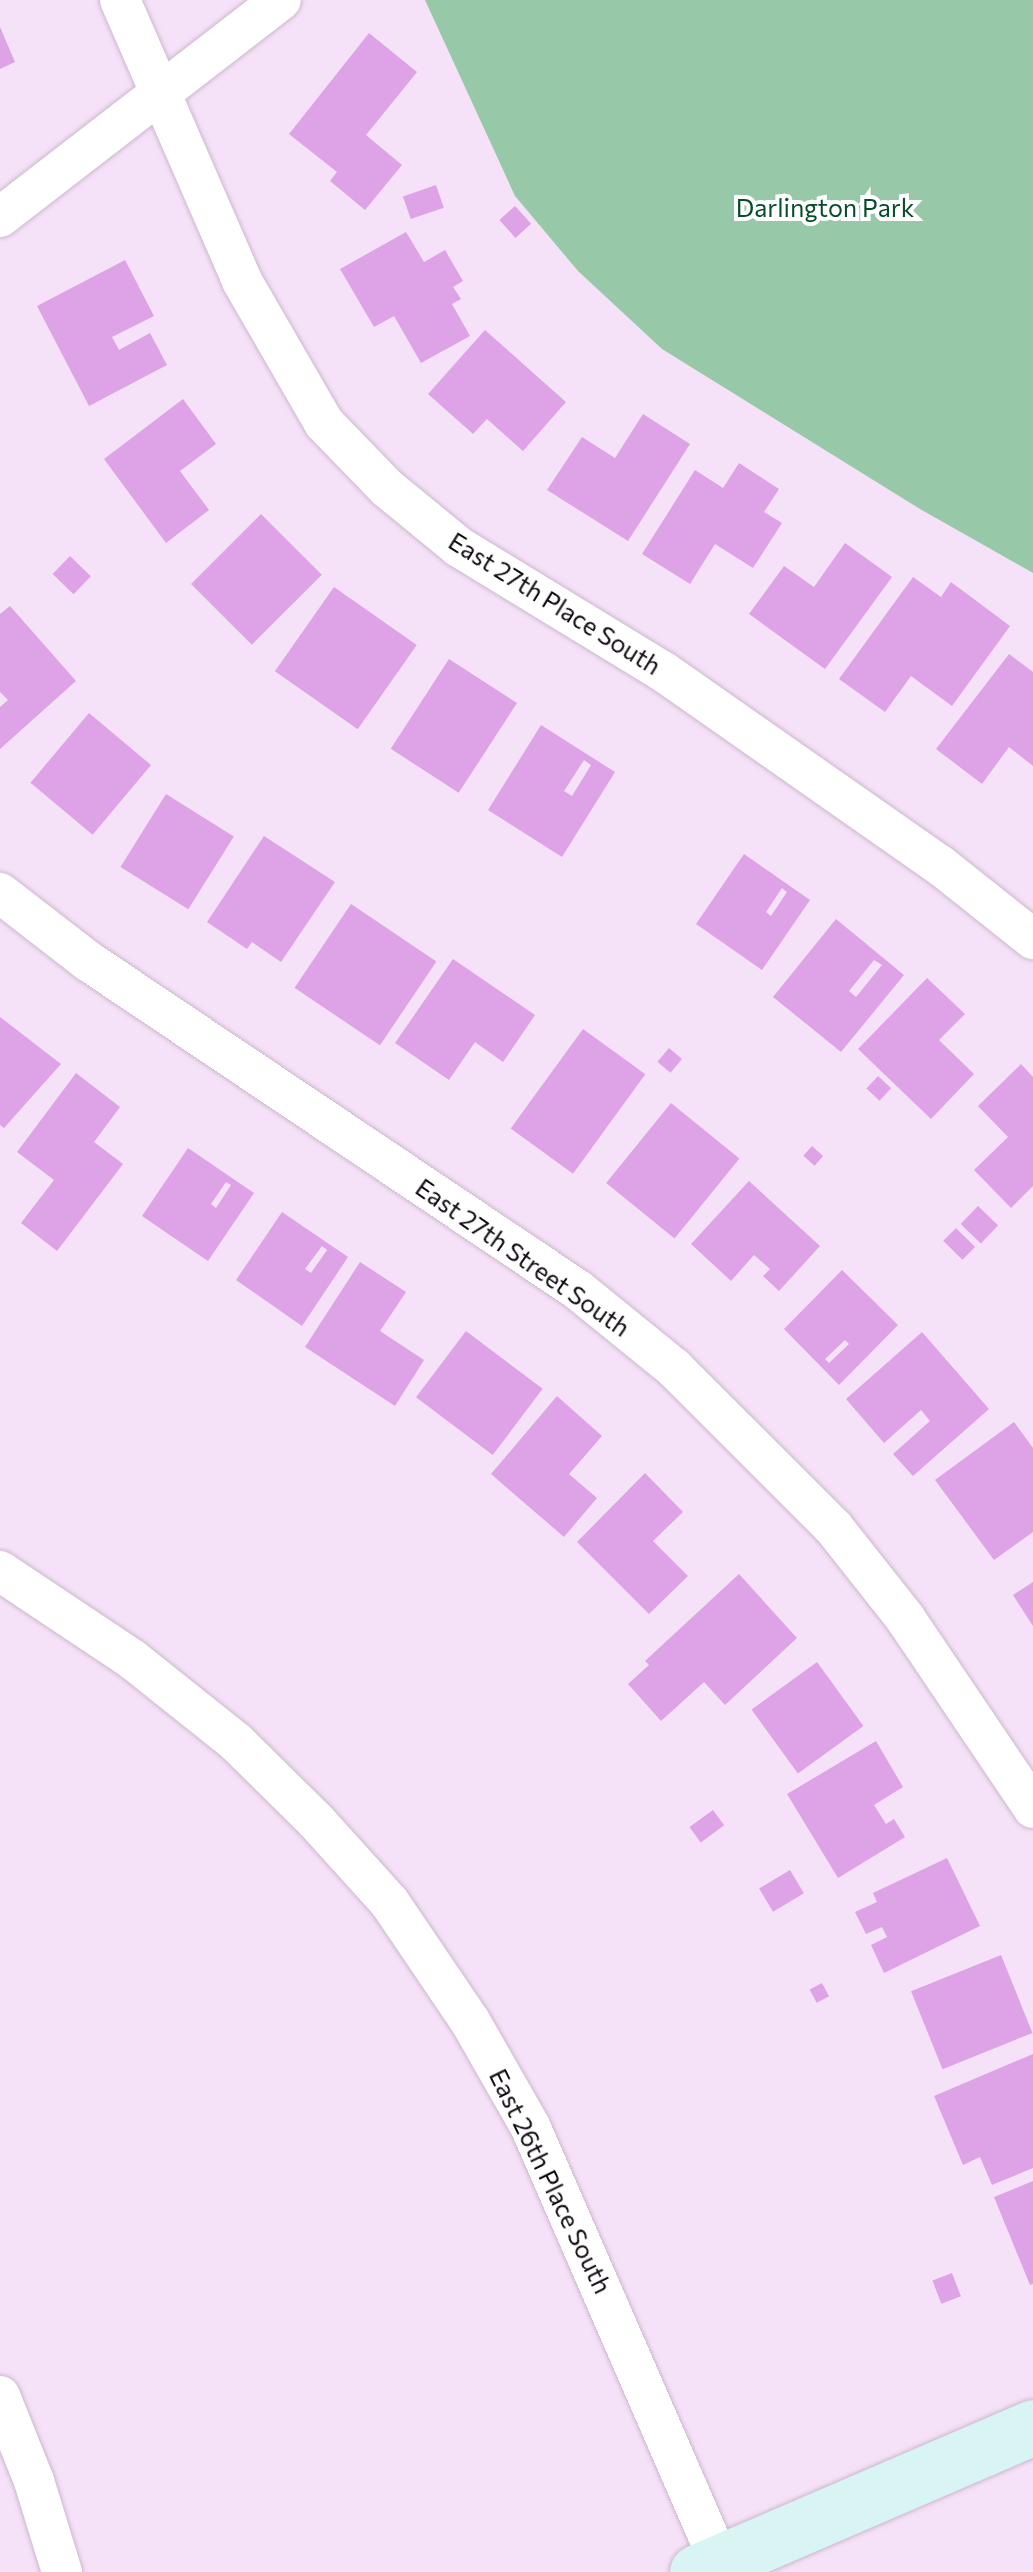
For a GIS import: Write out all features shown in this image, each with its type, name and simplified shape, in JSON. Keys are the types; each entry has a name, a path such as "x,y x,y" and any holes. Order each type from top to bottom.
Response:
{"main road":[{"path":"709,2567 1033,2427"}],"street":[{"name":"East 27th Place South","path":"120,0 242,281 290,371 324,423 387,488 459,548 664,672 940,865 1033,939"},
{"path":"0,217 281,0"},
{"name":"East 27th Street South","path":"0,894 88,962 578,1290 674,1368 834,1528 906,1618 1033,1808"},
{"name":"East 26th Place South","path":"0,1571 132,1659 236,1742 316,1820 390,1904 470,2020 530,2126 709,2567"},
{"path":"0,2396 34,2480 62,2572"}],"green space":[{"name":"Darlington Park","path":"425,0 1033,0 1033,573 920,509 662,349 578,271 515,196"}],"building":[{"path":"0,27 15,62 0,69"},
{"path":"369,33 417,72 366,135 402,165 365,210 330,181 337,172 289,134"},
{"path":"436,185 444,208 411,219 403,196"},
{"path":"515,206 531,224 515,238 499,220"},
{"path":"406,232 424,262 445,250 463,281 453,287 461,299 452,304 470,336 421,363 394,316 374,327 340,269"},
{"path":"125,260 154,316 112,337 119,350 150,333 167,365 89,406 37,306"},
{"path":"485,330 566,402 523,451 487,419 473,434 428,394"},
{"path":"183,399 216,444 180,471 209,510 166,543 104,459"},
{"path":"643,414 690,444 628,541 547,490 582,437 615,458"},
{"path":"739,463 779,489 764,512 782,523 753,568 715,544 690,584 642,554 695,470 723,488"},
{"path":"261,514 322,575 252,645 191,584"},
{"path":"845,543 892,577 825,669 749,614 784,566 814,587"},
{"path":"70,556 91,576 73,594 53,574"},
{"path":"913,577 941,597 951,582 1010,626 952,706 911,676 885,712 839,679"},
{"path":"334,587 417,645 358,729 275,671"},
{"path":"10,606 76,681 0,749 0,707 8,700 0,692 0,614"},
{"path":"1009,654 1033,672 1033,766 1009,747 982,784 936,749"},
{"path":"449,659 517,703 459,793 391,749"},
{"path":"89,713 151,765 93,835 31,783"},
{"path":"541,725 615,772 562,857 488,810","holes":["584,760 591,765 572,796 564,791"]},
{"path":"166,794 234,836 188,909 120,867"},
{"path":"264,836 335,882 281,962 252,942 247,949 207,922"},
{"path":"744,854 810,900 762,970 696,924","holes":["782,888 787,892 771,916 766,912"]},
{"path":"351,904 436,962 380,1045 295,988"},
{"path":"836,919 904,975 841,1052 773,997","holes":["874,960 882,965 856,997 849,991"]},
{"path":"453,959 535,1015 503,1062 475,1042 449,1080 395,1043"},
{"path":"927,978 965,1014 939,1040 974,1074 931,1119 858,1049"},
{"path":"0,1017 61,1064 4,1128 0,1125"},
{"path":"583,1029 645,1074 573,1174 511,1129"},
{"path":"669,1048 682,1059 670,1073 657,1062"},
{"path":"1021,1064 1033,1077 1033,1186 1011,1208 974,1170 1008,1137 978,1106"},
{"path":"76,1073 120,1107 94,1142 123,1164 57,1251 21,1223 54,1180 17,1152"},
{"path":"878,1076 891,1088 880,1101 866,1088"},
{"path":"671,1103 739,1158 675,1238 606,1183"},
{"path":"812,1146 823,1156 814,1166 803,1156"},
{"path":"188,1148 254,1193 208,1261 142,1216","holes":["226,1182 231,1185 216,1208 211,1204"]},
{"path":"749,1181 820,1246 779,1291 763,1276 770,1269 754,1255 731,1281 691,1244"},
{"path":"978,1206 998,1225 981,1243 961,1224"},
{"path":"282,1212 348,1257 302,1326 236,1280","holes":["322,1246 327,1250 311,1273 305,1269"]},
{"path":"956,1228 975,1247 962,1260 943,1241"},
{"path":"360,1262 406,1292 380,1331 424,1360 395,1406 305,1347"},
{"path":"842,1270 898,1325 839,1385 784,1329","holes":["845,1340 849,1344 829,1363 825,1359"]},
{"path":"466,1331 543,1389 493,1455 416,1397"},
{"path":"922,1332 989,1409 913,1476 893,1454 930,1421 921,1410 884,1443 846,1399"},
{"path":"557,1396 602,1436 569,1474 597,1498 564,1537 491,1474"},
{"path":"1014,1422 1033,1448 1033,1532 994,1560 935,1480"},
{"path":"645,1473 683,1512 653,1541 688,1576 649,1614 577,1542"},
{"path":"739,1574 797,1638 725,1705 704,1682 661,1721 628,1684 649,1665 645,1661"},
{"path":"1033,1582 1033,1626 1013,1595"},
{"path":"817,1662 863,1726 798,1774 751,1710"},
{"path":"876,1741 903,1787 874,1805 886,1824 894,1819 905,1837 838,1878 787,1794"},
{"path":"713,1810 724,1825 701,1842 690,1827"},
{"path":"947,1858 980,1926 884,1973 871,1945 887,1937 882,1927 866,1934 855,1912 877,1902 873,1893"},
{"path":"790,1870 804,1893 773,1912 759,1889"},
{"path":"1001,1955 1032,2033 943,2069 911,1991"},
{"path":"822,1983 829,1996 817,2003 810,1990"},
{"path":"1033,2054 1033,2168 992,2185 980,2157 963,2165 934,2096"},
{"path":"1033,2181 1033,2284 1030,2285 994,2197"},
{"path":"952,2273 961,2296 941,2304 932,2281"}]}
